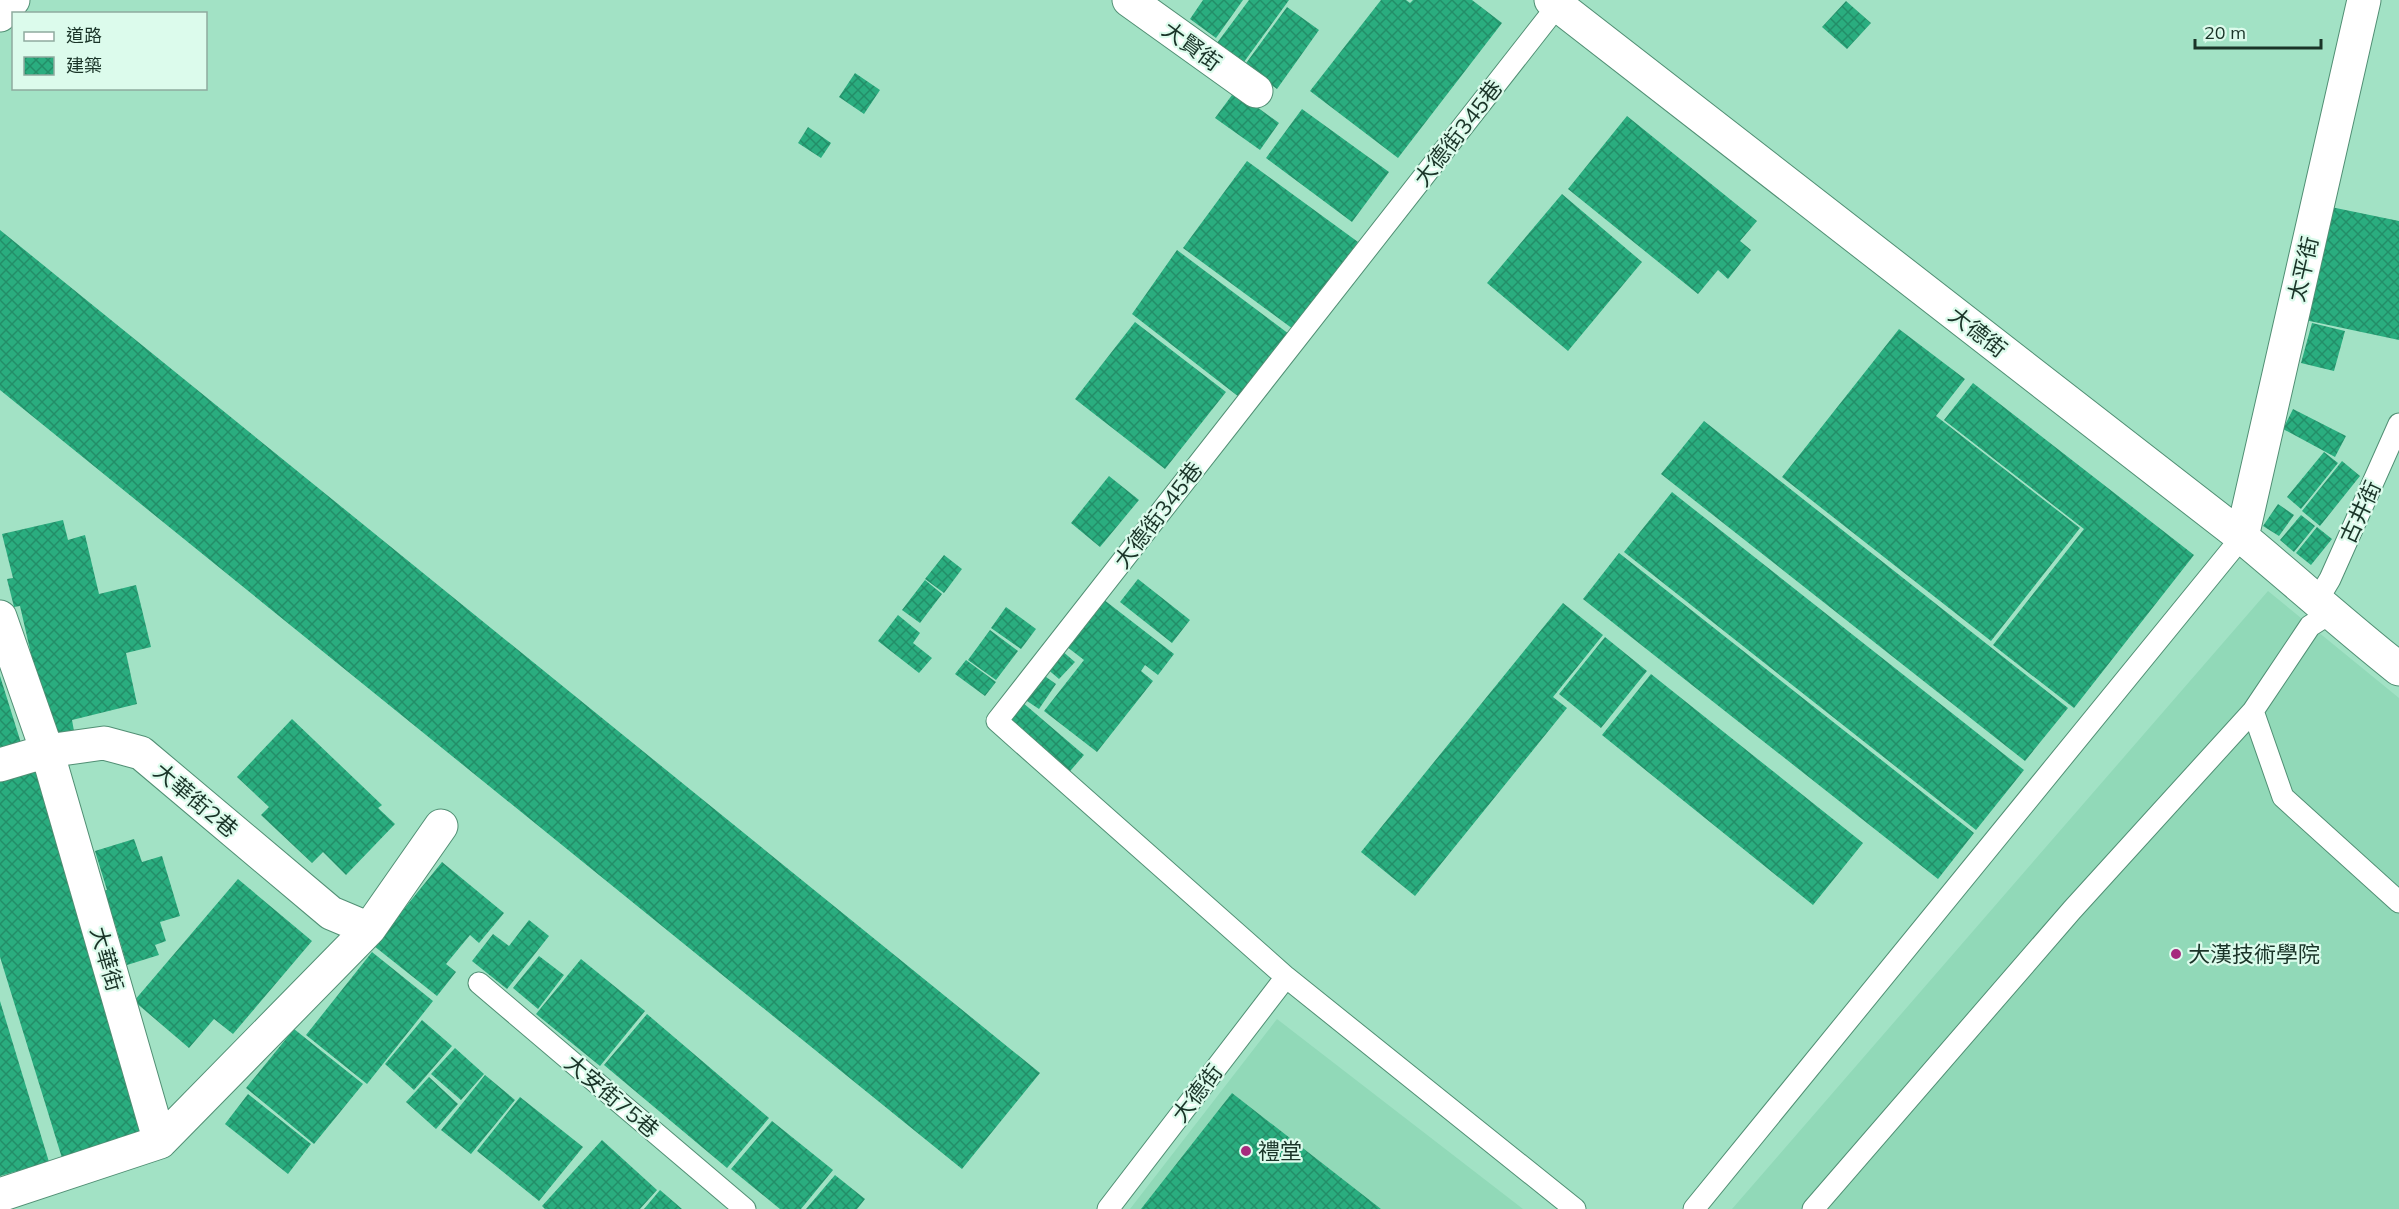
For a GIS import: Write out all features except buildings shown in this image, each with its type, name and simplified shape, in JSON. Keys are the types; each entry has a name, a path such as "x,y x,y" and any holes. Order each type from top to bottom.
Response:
{"street":[{"path":"0,15 13,0"},
{"name":"大賢街","path":"1129,0 1256,91"},
{"name":"太平街","path":"2242,537 2364,0"},
{"name":"大德街","path":"1555,3 2242,537 2399,669"},
{"name":"大華街","path":"0,618 47,751 160,1142"},
{"name":"大華街2巷","path":"0,765 47,751 104,742 141,753 331,913 369,929"},
{"path":"0,1195 160,1142 369,929 441,826"}],"lane":[{"name":"大德街345巷","path":"1286,977 997,721 1555,3"},
{"name":"古井街","path":"2324,606 2330,579 2399,424"},
{"path":"1694,1209 2242,537"},
{"path":"1813,1209 2065,919 2253,711 2324,606"},
{"path":"2253,711 2283,797 2399,902"},
{"path":"1286,977 1575,1209"},
{"name":"大德街","path":"1108,1209 1286,977"},
{"name":"大安街75巷","path":"479,984 745,1209"}],"shaded area":[{"name":"大漢技術學院","path":"2268,591 2399,698 2399,1209 1732,1209"},
{"path":"1277,1019 1523,1209 1130,1209"}],"place":[{"name":"大漢技術學院","path":"2176,954"},
{"name":"禮堂","path":"1246,1151"}]}
